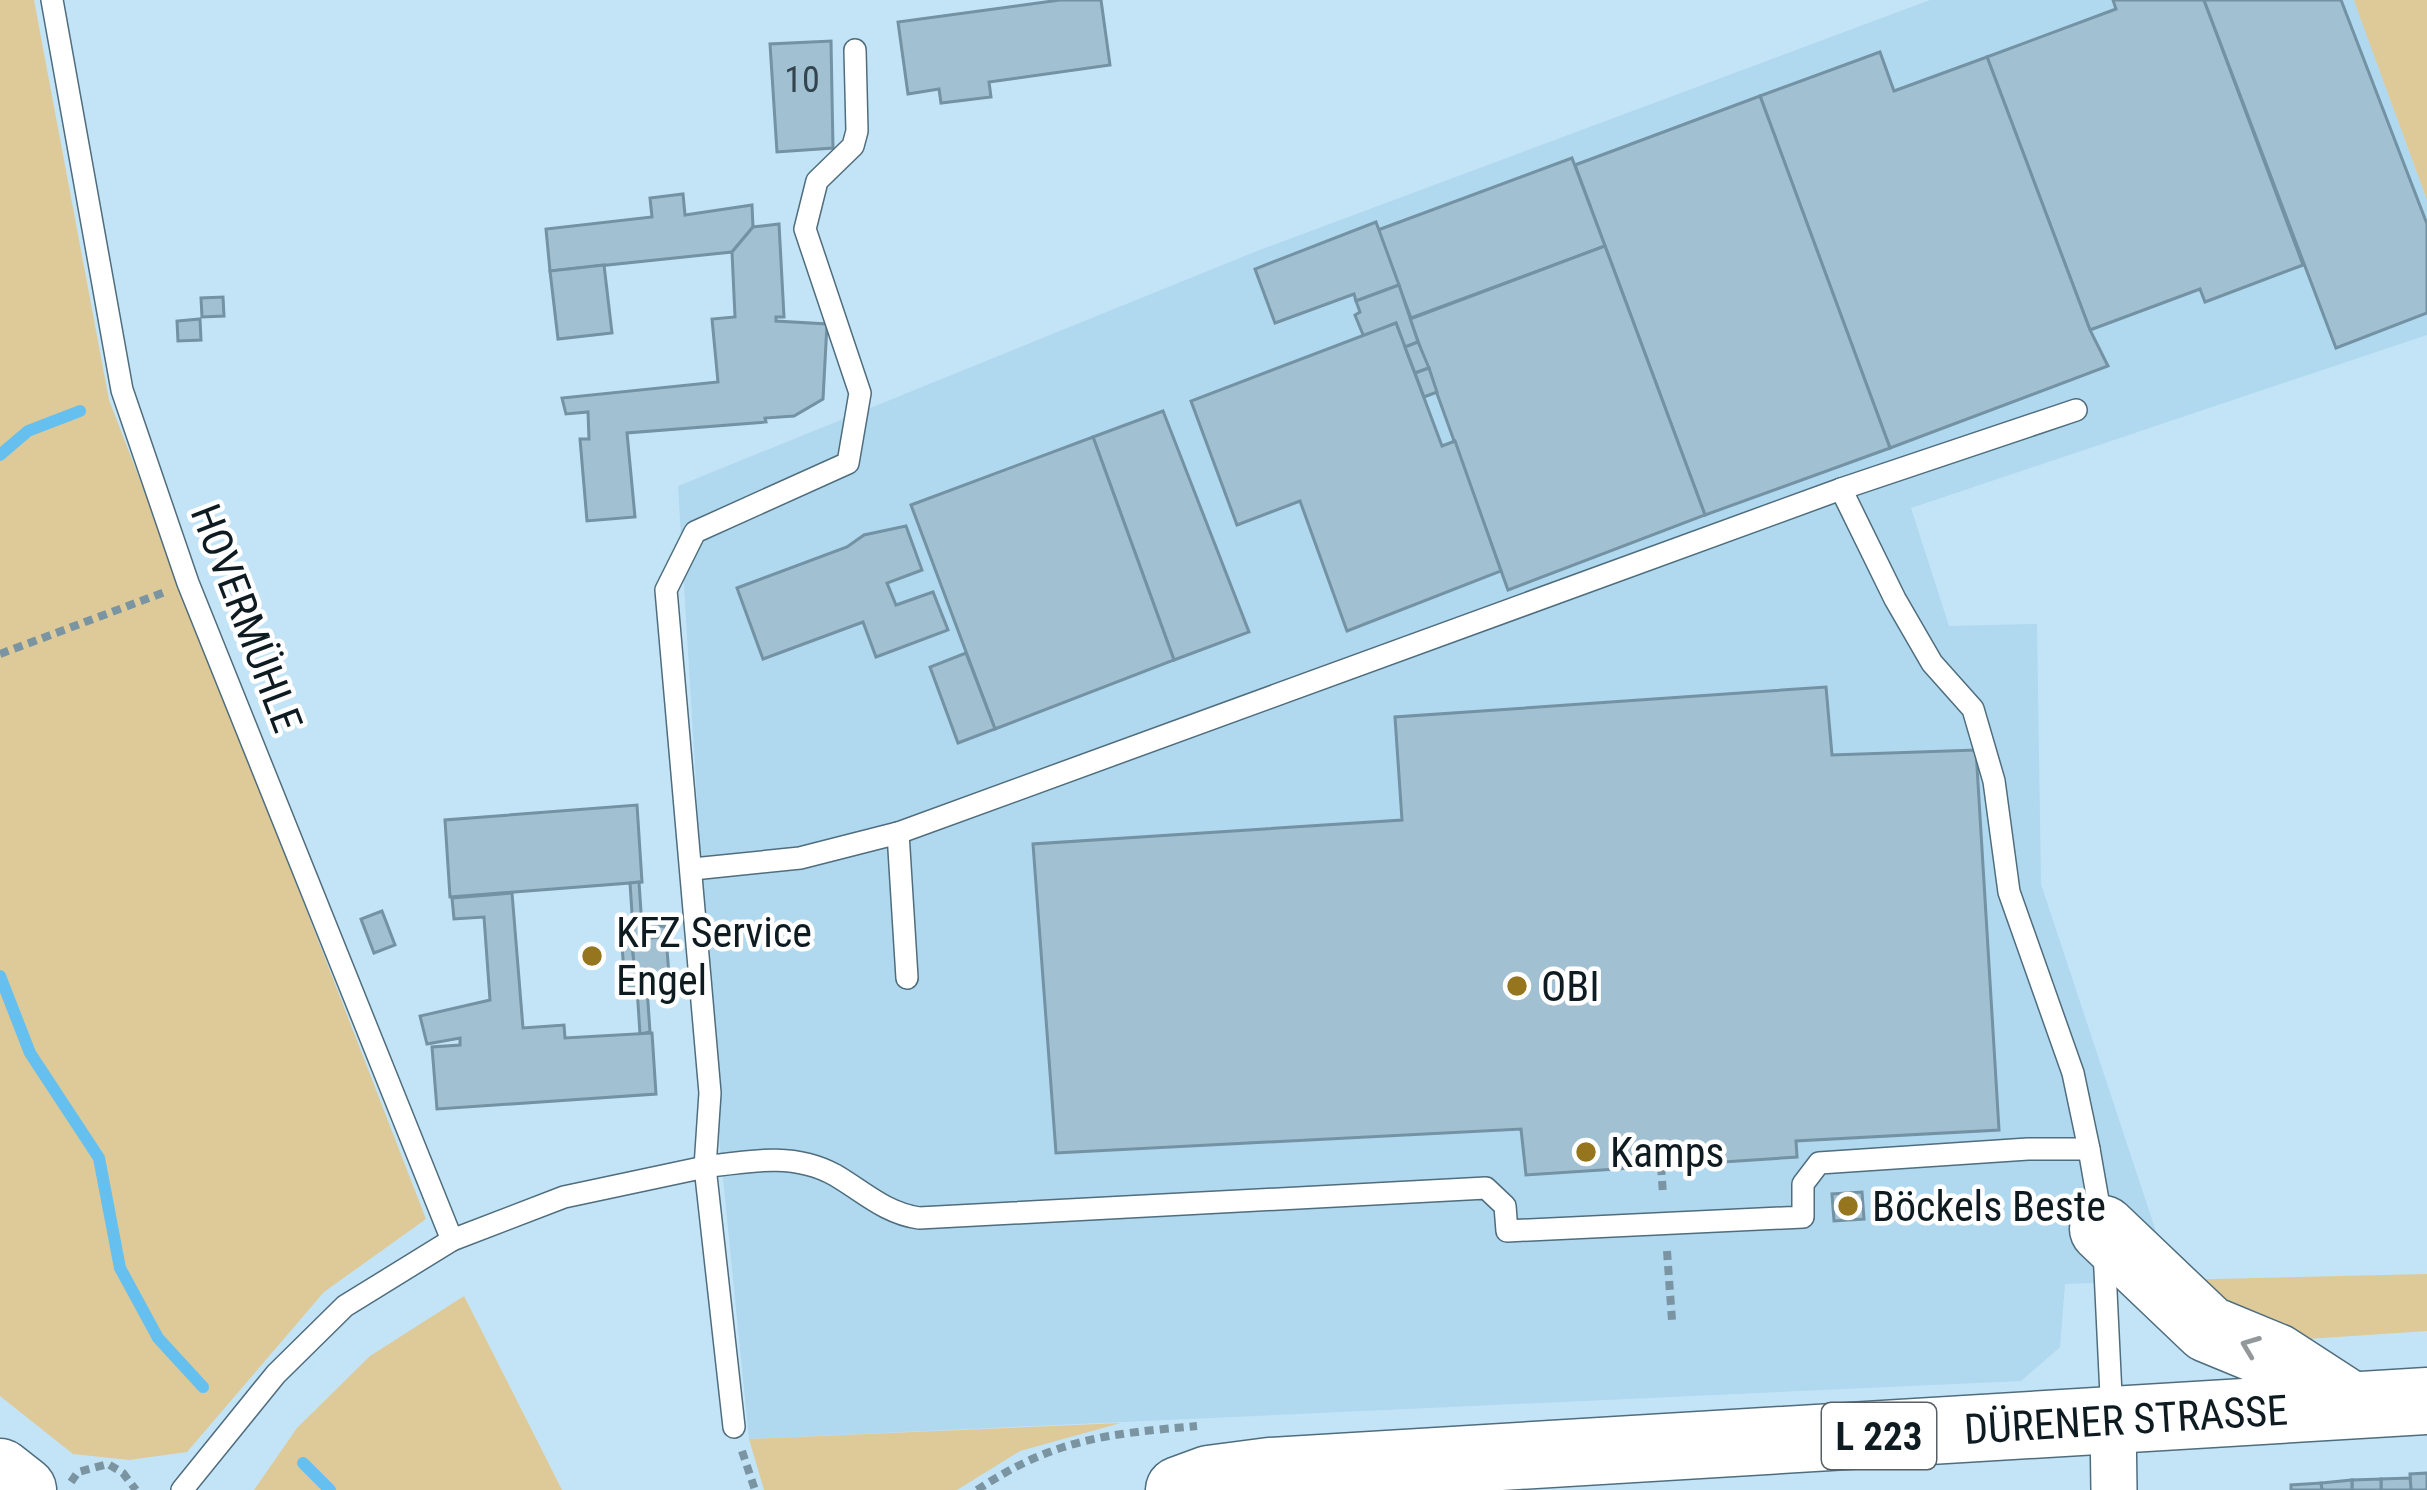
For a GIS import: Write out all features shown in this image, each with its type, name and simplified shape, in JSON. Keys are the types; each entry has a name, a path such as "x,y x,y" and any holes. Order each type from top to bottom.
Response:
{"main road":[{"path":"2103,1229 2208,1329 2276,1357 2350,1405"},
{"name":"DÜRENER STRASSE","path":"1179,1490 1210,1479 1270,1472 1517,1466 2427,1402"},
{"path":"0,1472 22,1490"}],"street":[{"path":"2113,1423 2114,1490"}],"lane":[{"name":"HOVERMÜHLE","path":"52,0 122,390 188,583 452,1240"},
{"path":"734,1427 705,1167 710,1093 666,590 695,532 848,463 860,393 805,229 817,181 853,146 857,131 855,50"},
{"path":"693,869 800,858 898,833 1841,489 2076,410"},
{"path":"1841,489 1932,663 1973,709 1994,782 2009,892 2073,1073 2090,1149 2103,1229 2113,1423"},
{"path":"898,833 907,978"},
{"path":"182,1490 276,1374 345,1306 452,1240 564,1197 705,1167 771,1159 814,1166 897,1215 919,1218 1486,1187 1505,1206 1508,1231 1803,1217 1803,1184 1819,1163 2090,1149"}],"path":[{"path":"0,654 188,583"},
{"path":"65,1490 78,1472 108,1464 123,1473 136,1490"}],"shaded area":[{"path":"0,0 34,0 109,400 426,1219 324,1292 187,1452 129,1460 73,1454 0,1396"},
{"path":"1930,0 2354,0 2427,200 2427,335 1911,508 1949,626 2037,624 2041,884 2172,1280 2065,1284 2060,1347 2021,1381 749,1439 715,1098 678,486 1257,251"},
{"path":"2354,0 2427,0 2427,200 2361,20"},
{"path":"2427,1274 2427,1331 2308,1339 2172,1280"},
{"path":"464,1296 562,1490 254,1490 297,1428 370,1356"},
{"path":"1121,1423 1020,1451 957,1490 764,1490 749,1439"}],"building":[{"path":"1060,0 1101,0 1110,65 989,82 991,97 941,103 939,89 908,94 898,22"},
{"path":"2113,0 2204,0 2303,265 2205,302 2200,289 2090,330 1987,57 2116,9"},
{"path":"2204,0 2341,0 2427,224 2427,313 2336,348"},
{"path":"831,41 833,148 777,152 770,44"},
{"path":"1880,52 1894,91 1987,57 2090,330 2108,366 1890,448 1760,96"},
{"path":"1760,96 1890,448 1705,515 1575,165"},
{"path":"1572,158 1605,246 1411,318 1378,230"},
{"path":"683,194 685,215 752,205 753,227 732,252 550,271 546,229 652,217 650,198"},
{"path":"1376,222 1399,285 1356,301 1354,294 1275,323 1255,269"},
{"path":"779,224 784,317 776,321 827,324 823,399 794,416 765,418 766,422 627,433 635,517 587,521 580,439 589,439 588,412 566,414 562,398 718,382 712,319 735,317 732,252 753,227"},
{"path":"1605,246 1705,515 1508,590 1410,319"},
{"path":"604,265 612,333 558,339 550,271"},
{"path":"1399,285 1418,342 1405,347 1396,323 1364,337 1355,315 1360,312 1356,301"},
{"path":"223,297 224,316 202,317 201,298"},
{"path":"200,319 201,340 178,341 177,321"},
{"path":"1396,323 1442,446 1455,441 1501,571 1347,631 1300,501 1237,525 1191,401"},
{"path":"1418,342 1429,368 1415,373 1405,347"},
{"path":"1429,368 1437,392 1424,397 1415,373"},
{"path":"1163,411 1249,632 1174,660 1093,437"},
{"path":"1093,437 1174,660 995,729 911,505"},
{"path":"906,526 922,570 887,583 896,605 933,592 948,630 876,657 863,622 763,659 737,588 847,547 864,535"},
{"path":"966,653 995,729 958,743 930,667"},
{"name":"OBI","path":"1826,687 1832,755 1976,750 1999,1130 1796,1141 1797,1157 1526,1175 1521,1129 1056,1153 1033,844 1402,820 1395,717"},
{"path":"637,805 642,882 450,897 445,820"},
{"path":"639,882 642,927 665,926 666,937 632,939 635,979 669,975 669,986 647,988 650,1032 640,1034 637,988 625,988 621,930 633,929 630,883"},
{"path":"512,893 523,1028 564,1025 565,1038 652,1033 656,1094 437,1109 432,1047 460,1045 460,1038 427,1044 420,1016 490,1000 484,917 454,919 452,898"},
{"path":"382,911 395,945 374,953 361,919"},
{"path":"666,937 669,975 635,979 632,939"},
{"name":"Böckels Beste","path":"1862,1192 1864,1219 1834,1221 1832,1194"},
{"path":"2427,1473 2427,1490 2411,1490 2410,1474"},
{"path":"2410,1478 2411,1490 2381,1490 2381,1479"},
{"path":"2381,1479 2381,1490 2352,1490 2352,1480"},
{"path":"2352,1480 2352,1490 2322,1490 2321,1483"},
{"path":"2321,1483 2322,1490 2291,1490 2291,1485"}],"waterway":[{"path":"0,455 28,431 80,411"},
{"path":"0,976 30,1053 99,1158 120,1268 158,1338 203,1387"},
{"path":"303,1463 330,1490"}],"place":[{"name":"KFZ Service Engel","path":"592,956"},
{"name":"OBI","path":"1517,986"},
{"name":"Kamps","path":"1586,1152"},
{"name":"Böckels Beste","path":"1848,1206"}]}
